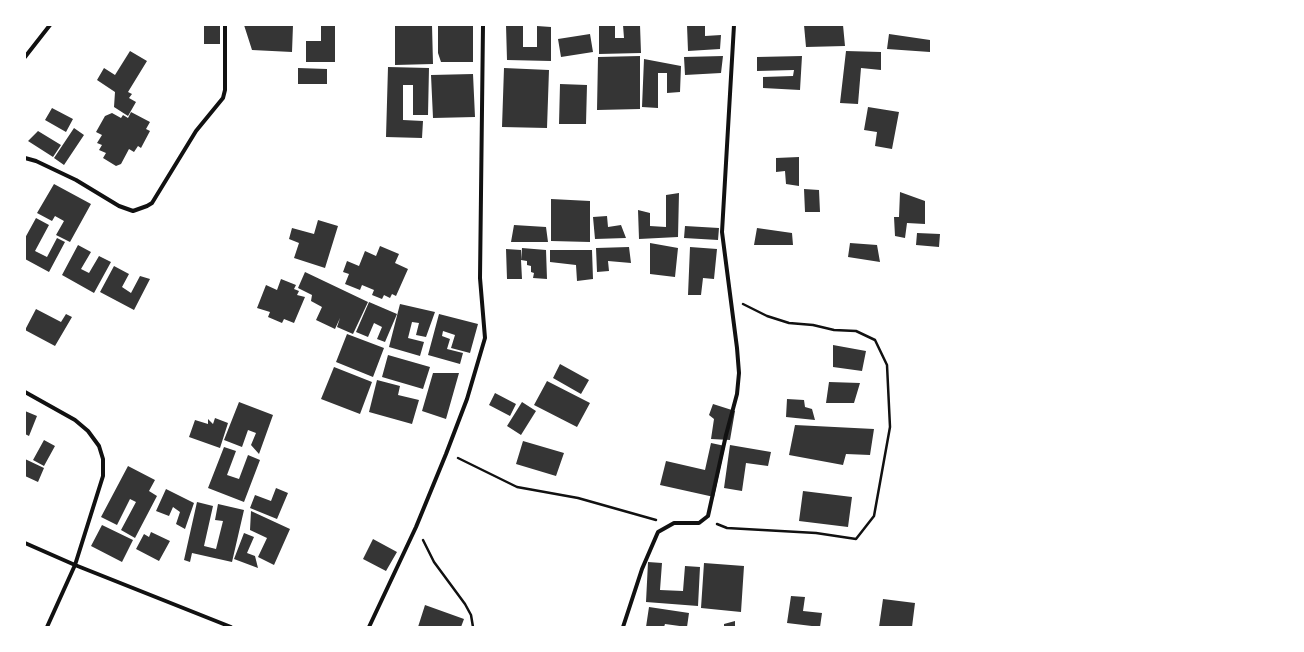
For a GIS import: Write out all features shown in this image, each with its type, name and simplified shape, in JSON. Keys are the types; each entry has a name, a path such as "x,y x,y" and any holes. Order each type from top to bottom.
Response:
{"street":[{"path":"25,57 50,25"},
{"path":"25,158 36,161 70,177 119,206 133,211 152,203 196,131 223,98 225,90 225,25"},
{"path":"368,627 416,527 446,454 467,399 485,338 480,278 483,25"},
{"path":"623,627 642,569 658,532 674,524 699,523 705,520 710,511 726,435 737,394 738,366 722,232 734,25"},
{"path":"25,392 75,420 88,432 99,446 103,459 103,476 75,565 47,627"},
{"path":"25,543 75,565 231,627"}],"path":[{"path":"705,520 727,528 816,533 856,539 874,516 890,427 887,365 876,340 856,331 834,330 813,325 789,322 767,316 731,300"},
{"path":"446,454 517,487 578,498 624,512 674,524"},
{"path":"416,527 434,562 465,604 471,615 473,627"}],"building":[{"path":"204,25 220,25 220,44 204,44"},
{"path":"244,25 293,25 292,52 252,50"},
{"path":"321,25 335,25 335,62 306,62 306,41 321,41"},
{"path":"395,25 432,25 433,64 395,65"},
{"path":"438,25 473,25 473,62 441,62 438,53"},
{"path":"506,25 523,25 523,47 537,47 537,26 551,27 551,61 507,60"},
{"path":"599,25 615,25 615,38 624,38 623,25 640,25 641,53 599,54"},
{"path":"687,25 705,25 705,36 721,35 720,49 688,51"},
{"path":"804,25 843,25 845,46 806,47"},
{"path":"590,34 593,52 561,57 558,39"},
{"path":"889,34 930,40 930,52 887,49"},
{"path":"130,51 147,61 128,92 132,94 129,98 136,102 128,116 114,107 115,92 97,80 104,68 115,75"},
{"path":"846,51 881,52 881,70 861,68 858,104 840,103"},
{"path":"640,56 640,109 597,110 598,57"},
{"path":"723,56 721,73 685,75 684,57"},
{"path":"802,56 800,90 763,88 763,77 793,76 794,70 757,71 757,57"},
{"path":"644,59 681,66 680,92 667,93 667,73 658,73 658,108 642,107"},
{"path":"388,67 429,68 428,115 413,115 413,85 403,85 403,120 423,121 422,138 386,137"},
{"path":"298,68 327,69 327,84 298,84"},
{"path":"504,68 549,70 547,128 502,127"},
{"path":"473,74 475,117 433,118 431,75"},
{"path":"560,84 587,85 586,124 559,124"},
{"path":"868,107 899,112 892,149 875,146 877,132 864,130"},
{"path":"52,108 73,119 66,132 45,120"},
{"path":"131,112 150,122 146,129 150,131 141,148 138,146 134,152 129,149 121,164 116,166 103,158 106,153 99,150 102,145 97,143 102,135 96,132 105,116 112,113 121,118 123,115 128,118"},
{"path":"74,128 84,135 64,165 54,158"},
{"path":"38,131 61,145 53,157 28,141"},
{"path":"799,157 799,186 786,184 785,171 776,172 776,158"},
{"path":"54,184 91,204 70,242 56,235 64,221 55,216 52,221 37,213"},
{"path":"804,189 819,190 820,212 805,212"},
{"path":"900,192 925,201 925,224 907,223 905,238 895,236 894,217 899,217"},
{"path":"679,193 678,237 639,239 638,210 650,213 650,226 666,227 666,195"},
{"path":"551,199 590,201 590,242 551,241"},
{"path":"607,216 608,227 621,225 626,238 595,239 593,217"},
{"path":"36,218 49,225 35,251 47,257 57,238 65,242 49,272 25,259 25,238"},
{"path":"318,220 338,226 325,268 294,258 299,243 289,239 292,228 314,234"},
{"path":"514,225 546,227 548,242 511,242"},
{"path":"685,226 719,228 718,240 684,238"},
{"path":"757,228 792,233 793,245 754,245"},
{"path":"917,233 940,234 939,247 916,245"},
{"path":"650,243 678,248 675,277 650,274"},
{"path":"850,243 877,245 880,262 848,257"},
{"path":"78,245 91,252 81,269 89,273 99,256 111,262 94,293 62,275"},
{"path":"380,246 399,254 395,263 408,269 396,296 392,294 390,298 384,295 382,299 372,295 374,290 362,285 360,290 345,284 349,274 343,272 347,261 359,266 365,251 376,256"},
{"path":"629,247 631,263 608,261 609,271 597,272 596,248"},
{"path":"690,247 717,249 714,279 703,278 701,295 688,295"},
{"path":"522,248 546,250 547,279 533,278 534,273 531,272 531,266 527,265 527,261 521,260"},
{"path":"506,249 521,250 522,279 507,279"},
{"path":"550,250 592,250 593,279 577,281 576,265 550,262"},
{"path":"114,266 129,274 122,287 131,293 140,276 150,279 134,310 100,292"},
{"path":"305,272 368,302 353,334 337,327 340,318 335,329 316,320 322,307 311,301 312,295 298,288"},
{"path":"281,279 296,285 294,289 299,291 297,295 305,297 294,323 284,319 282,323 268,317 270,312 257,308 266,285 277,290"},
{"path":"369,302 397,314 385,342 377,339 382,327 374,323 368,337 356,332"},
{"path":"400,304 435,312 426,337 416,335 419,323 412,322 408,338 424,342 420,356 389,347"},
{"path":"36,309 61,322 66,314 72,317 55,346 25,330"},
{"path":"439,314 478,324 470,353 451,348 455,335 443,331 442,336 450,339 447,349 463,353 460,364 428,355"},
{"path":"347,334 384,348 373,377 336,362"},
{"path":"833,345 866,351 862,371 833,367"},
{"path":"388,355 430,367 423,389 382,377"},
{"path":"560,364 589,380 581,394 553,378"},
{"path":"334,367 372,382 360,414 321,399"},
{"path":"433,373 459,373 446,419 422,411"},
{"path":"377,380 400,386 398,395 419,400 412,424 369,412"},
{"path":"547,381 590,403 577,427 534,405"},
{"path":"829,382 860,383 854,403 826,403"},
{"path":"495,393 516,404 510,416 489,405"},
{"path":"787,399 804,400 805,407 812,409 815,420 786,417"},
{"path":"239,402 273,415 259,454 251,445 256,433 248,430 242,447 224,440"},
{"path":"522,402 536,411 521,435 507,426"},
{"path":"713,404 735,411 730,440 711,439 714,419 709,415"},
{"path":"25,411 37,416 29,436 25,434"},
{"path":"215,418 228,423 220,448 189,437 195,420 208,424 208,419 213,424"},
{"path":"795,425 874,429 870,455 846,454 843,465 789,455"},
{"path":"44,440 55,446 44,466 33,460"},
{"path":"523,441 564,453 556,476 516,464"},
{"path":"711,443 725,446 714,497 660,485 666,461 705,470"},
{"path":"730,445 771,452 768,466 746,463 742,491 724,488"},
{"path":"224,447 236,451 227,475 239,479 248,455 260,460 244,502 208,488"},
{"path":"25,459 44,468 38,482 25,476"},
{"path":"128,466 155,480 149,491 157,496 135,538 121,530 136,502 130,499 117,525 101,517"},
{"path":"276,488 288,493 277,519 250,508 255,495 271,501"},
{"path":"166,489 194,503 185,529 176,524 180,512 173,507 169,516 156,511"},
{"path":"803,491 852,497 848,527 799,521"},
{"path":"197,502 213,506 204,546 216,549 223,521 215,520 218,504 244,510 232,562 192,553 190,562 184,560"},
{"path":"251,511 290,529 274,565 258,557 267,538 250,530"},
{"path":"102,525 133,540 122,562 91,546"},
{"path":"151,532 170,541 159,561 136,549 144,534 149,537"},
{"path":"244,533 254,537 247,553 255,556 258,568 234,559"},
{"path":"373,539 397,552 386,571 363,559"},
{"path":"648,562 662,563 660,590 683,591 685,566 700,567 698,606 646,602"},
{"path":"704,563 744,566 741,612 701,608"},
{"path":"791,596 805,597 803,611 822,613 820,627 787,623"},
{"path":"883,599 915,603 912,627 879,627"},
{"path":"425,605 464,619 461,627 418,627"},
{"path":"649,607 689,613 687,627 665,624 664,627 646,627"},
{"path":"735,621 735,627 724,627 724,624"}]}
